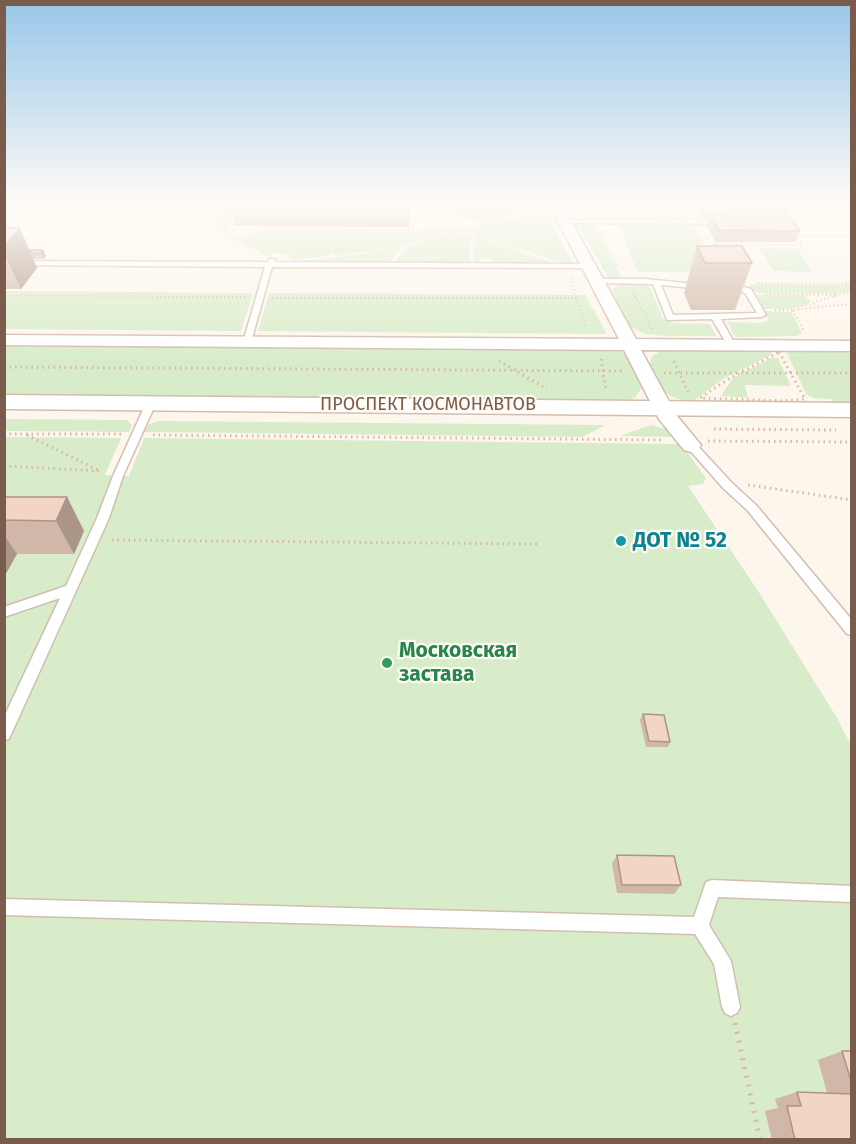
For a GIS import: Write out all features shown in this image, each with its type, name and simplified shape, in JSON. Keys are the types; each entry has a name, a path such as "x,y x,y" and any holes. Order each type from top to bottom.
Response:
{"street":[{"path":"577,257 581,267 597,281 666,413 689,442"},
{"path":"4,340 852,346"},
{"name":"ПРОСПЕКТ КОСМОНАВТОВ","path":"4,402 145,417"},
{"name":"ПРОСПЕКТ КОСМОНАВТОВ","path":"4,413 145,417 666,413 848,420"}],"lane":[{"path":"4,263 273,261 581,267"},
{"path":"247,342 273,261"},
{"path":"30,275 38,263"},
{"path":"597,281 711,288"},
{"path":"656,283 670,318 762,315 747,291 722,288"},
{"path":"716,318 732,346"},
{"path":"4,734 71,589 145,417"},
{"path":"689,442 752,508 852,630"},
{"path":"4,612 71,589"},
{"path":"731,1007 722,961 700,926 712,888 852,894"},
{"path":"4,908 700,926"}],"path":[{"path":"266,257 273,261"},
{"path":"472,257 472,266"},
{"path":"615,257 652,329"},
{"path":"581,267 572,284 590,333"},
{"path":"838,295 747,291 745,284 836,284 852,280"},
{"path":"810,307 814,303 852,291"},
{"path":"809,294 814,303"},
{"path":"4,296 576,298"},
{"path":"808,338 792,310 852,304"},
{"path":"480,344 486,352 554,393"},
{"path":"599,352 608,398"},
{"path":"670,353 689,396"},
{"path":"4,367 634,371"},
{"path":"658,373 852,374"},
{"path":"700,398 741,373"},
{"path":"4,434 27,434 145,417 689,442 852,442"},
{"path":"714,429 848,420"},
{"path":"4,466 100,471 27,434"},
{"path":"727,484 757,485 852,500"},
{"path":"88,550 113,540 537,544"},
{"path":"731,1007 760,1140"}],"green space":[{"path":"289,257 316,257 292,260"},
{"path":"333,257 393,257 388,264 289,262"},
{"path":"399,257 470,257 470,264 393,264"},
{"path":"474,257 535,257 558,265 494,264 493,259 480,259 480,264 474,264"},
{"path":"546,257 570,257 572,262 560,262"},
{"path":"596,257 611,257 621,277 608,278"},
{"path":"631,257 710,257 718,272 637,272"},
{"path":"766,257 803,257 812,272 774,271"},
{"path":"851,282 851,290 836,294 758,293 749,288 751,284 839,285"},
{"path":"622,284 644,284 650,287 663,319 673,323 710,324 716,336 664,336 646,334 629,327 612,289"},
{"path":"5,291 253,293 241,331 5,329"},
{"path":"269,293 585,295 606,332 605,334 258,331"},
{"path":"757,295 804,295 811,302 806,306 790,309 764,309"},
{"path":"764,311 791,312 802,333 797,336 737,337 733,334 728,322 761,323 769,320"},
{"path":"5,344 600,350 623,352 629,357 640,380 641,389 635,398 623,401 5,396"},
{"path":"663,350 771,351 772,354 723,379 691,403 672,397 661,389 650,364 652,356"},
{"path":"786,351 851,352 851,403 834,403 831,399 813,398 806,394"},
{"path":"771,358 778,358 791,386 745,385 748,398 721,396 733,378"},
{"path":"5,419 127,420 132,425 129,432 5,431"},
{"path":"159,421 604,426 582,437 144,432 149,424"},
{"path":"651,425 666,429 675,437 620,436"},
{"path":"5,437 121,438 105,475 118,476 129,476 144,438 681,444 706,478 703,484 688,486 760,594 837,718 851,745 851,1139 5,1140"}],"building":[{"path":"702,257 749,257 752,263 705,263"},
{"path":"4,497 67,497 56,521 4,520"},
{"path":"643,714 664,715 670,742 649,741"},
{"path":"617,855 674,856 681,885 622,885"},
{"path":"842,1051 852,1051 852,1084"},
{"path":"797,1092 852,1094 852,1140 795,1140 787,1106 801,1106"}],"place":[{"name":"ДОТ № 52","path":"621,541"},
{"name":"Московская застава","path":"387,663"}]}
